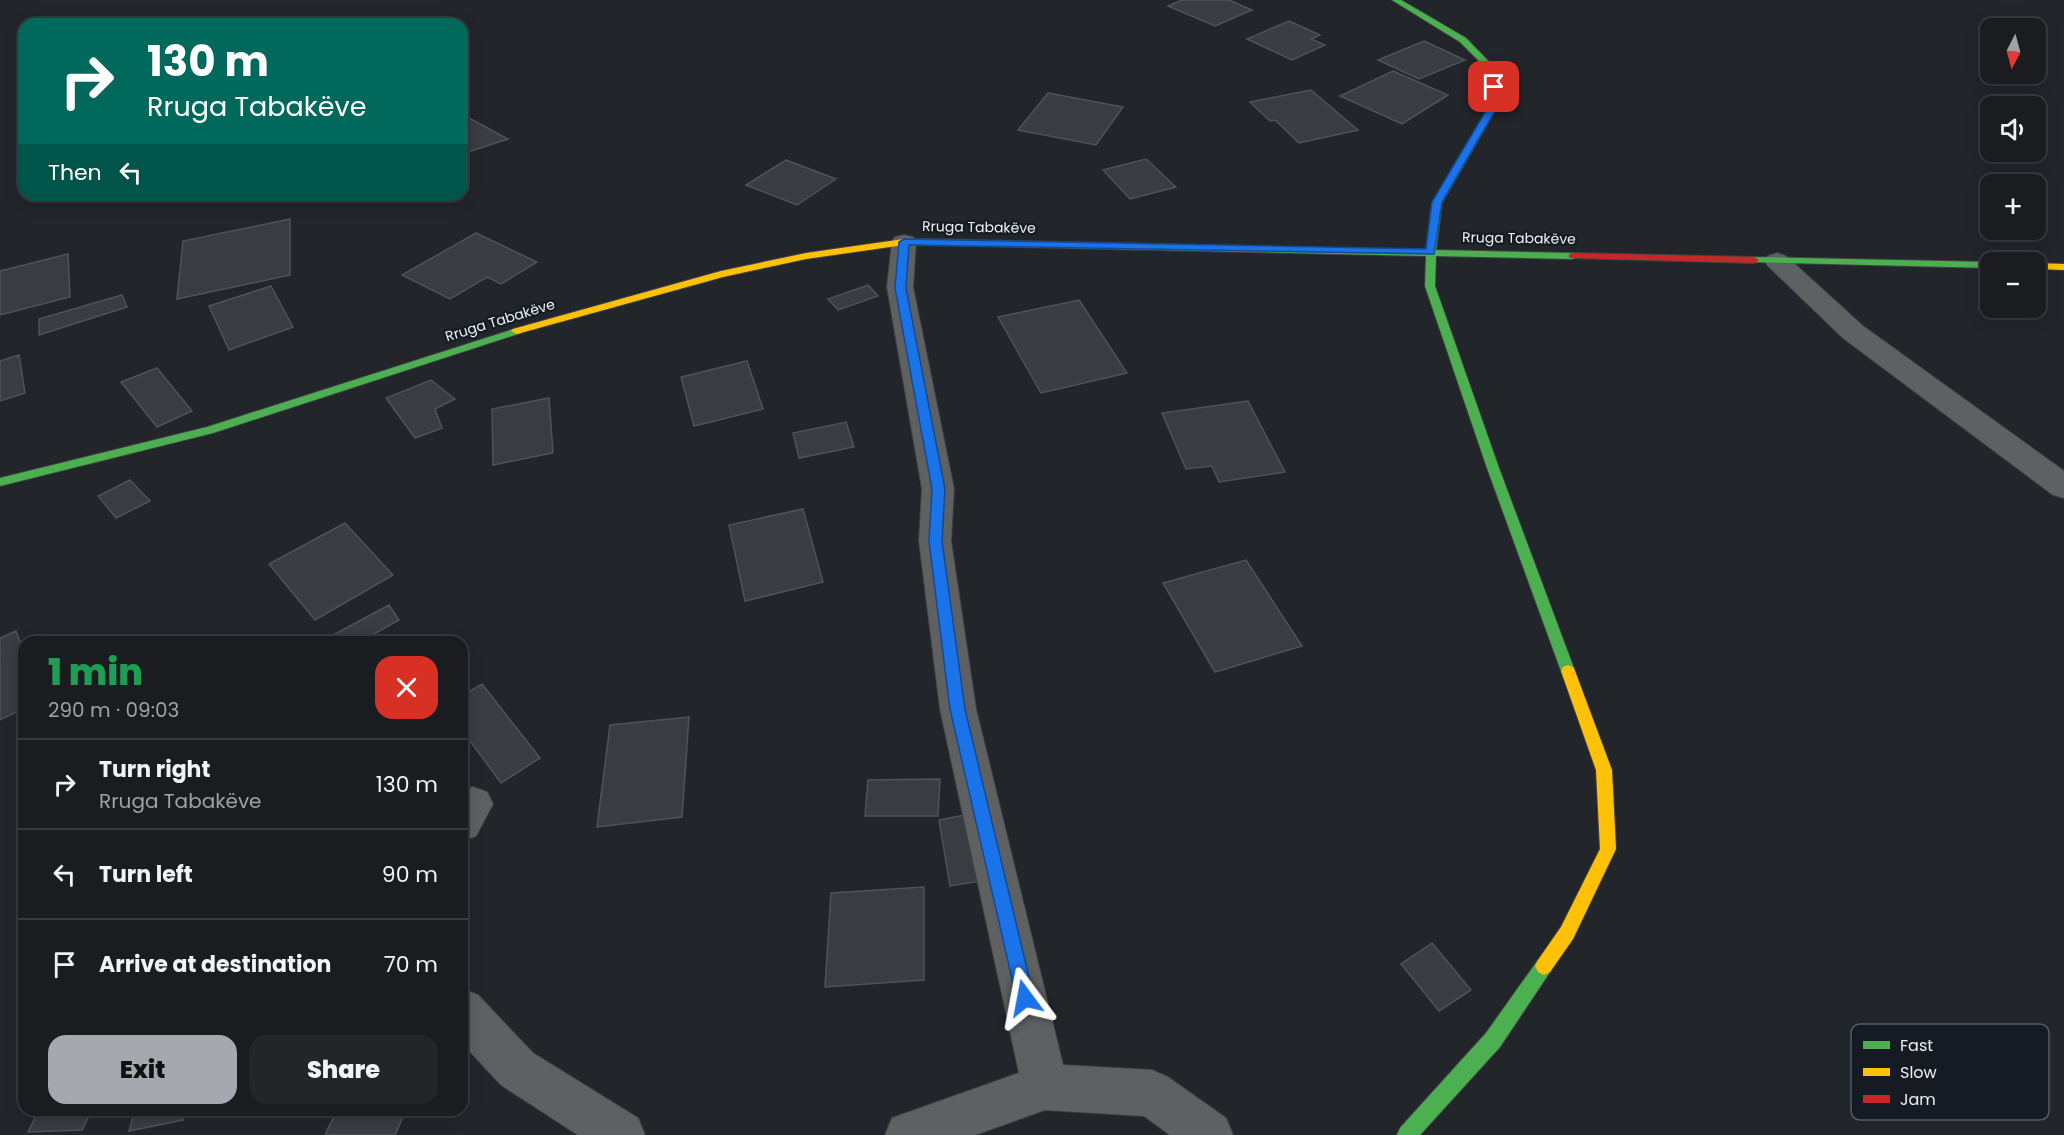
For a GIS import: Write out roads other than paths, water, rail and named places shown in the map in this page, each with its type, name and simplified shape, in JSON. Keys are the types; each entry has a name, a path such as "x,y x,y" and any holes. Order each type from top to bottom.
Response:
{"street":[{"path":"1396,0 1463,40 1493,70 1495,104 1437,202 1431,252 1431,286 1493,468 1604,770 1608,849 1567,933 1500,1030 1407,1135"},
{"path":"904,242 900,288 938,489 935,541 958,709 1045,1087"},
{"name":"Rruga Tabakëve","path":"0,482 209,430 520,330 721,274 806,256 904,242 1980,265"},
{"path":"1777,261 1853,332 2064,487"},
{"path":"2046,266 2064,267"},
{"path":"468,1017 517,1069 621,1135"},
{"path":"909,1135 1045,1087 1152,1093 1209,1135"}]}
